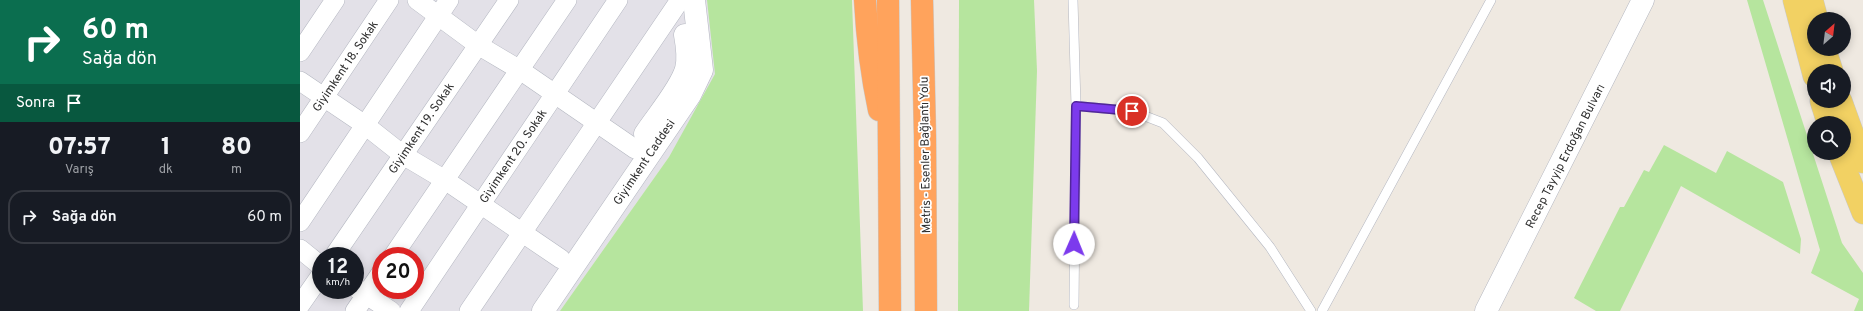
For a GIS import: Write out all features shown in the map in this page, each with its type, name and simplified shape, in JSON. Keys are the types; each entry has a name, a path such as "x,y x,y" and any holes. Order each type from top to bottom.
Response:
{"highway":[{"path":"866,0 867,43 872,80 888,155"},
{"path":"888,0 890,311"},
{"name":"Metris - Esenler Bağlantı Yolu","path":"922,0 925,136 926,311"}],"main road":[{"path":"1794,0 1811,64"},
{"path":"1812,0 1815,12"},
{"path":"1843,108 1855,151 1863,212"}],"street":[{"path":"300,52 335,0"},
{"name":"Giyimkent 18. Sokak","path":"300,133 389,0"},
{"path":"417,0 444,8 478,45 520,70 635,149"},
{"name":"Giyimkent 19. Sokak","path":"340,247 509,0"},
{"path":"398,247 567,0"},
{"name":"Giyimkent 20. Sokak","path":"409,311 618,0"},
{"path":"469,311 681,0"},
{"name":"Giyimkent Caddesi","path":"527,311 679,84 686,69 687,50 681,0"},
{"name":"Giyimkent Caddesi","path":"542,311 690,95 702,70 694,0"},
{"name":"Recep Tayyip Erdoğan Bulvarı","path":"1486,311 1644,0"},
{"path":"300,222 444,8"},
{"path":"300,81 365,126 403,155 445,180 561,259"},
{"path":"300,249 312,259"},
{"path":"364,288 372,281"},
{"path":"300,306 312,288"},
{"path":"364,293 391,311"},
{"path":"355,311 359,299"}],"lane":[{"path":"1073,0 1076,106 1074,305"},
{"path":"1322,311 1491,0"},
{"path":"1076,106 1132,111 1163,123 1198,158 1270,247 1312,311"}],"shaded area":[{"path":"300,0 707,0 716,74 669,157 560,311 300,311"}],"green space":[{"path":"707,0 852,0 863,311 560,311 669,157 715,74"},
{"path":"959,0 1034,0 1037,71 1029,311 958,311"},
{"path":"1747,0 1763,0 1807,135 1807,160 1815,160 1842,243 1863,273 1863,311 1854,311 1859,299 1811,273 1820,250"},
{"path":"1664,145 1716,173 1727,151 1783,182 1801,239 1800,254 1681,186 1620,311 1596,311 1574,298 1620,207 1624,207 1644,170 1649,172"}],"route":[{"path":"1074,244 1076,106 1132,111"}]}
